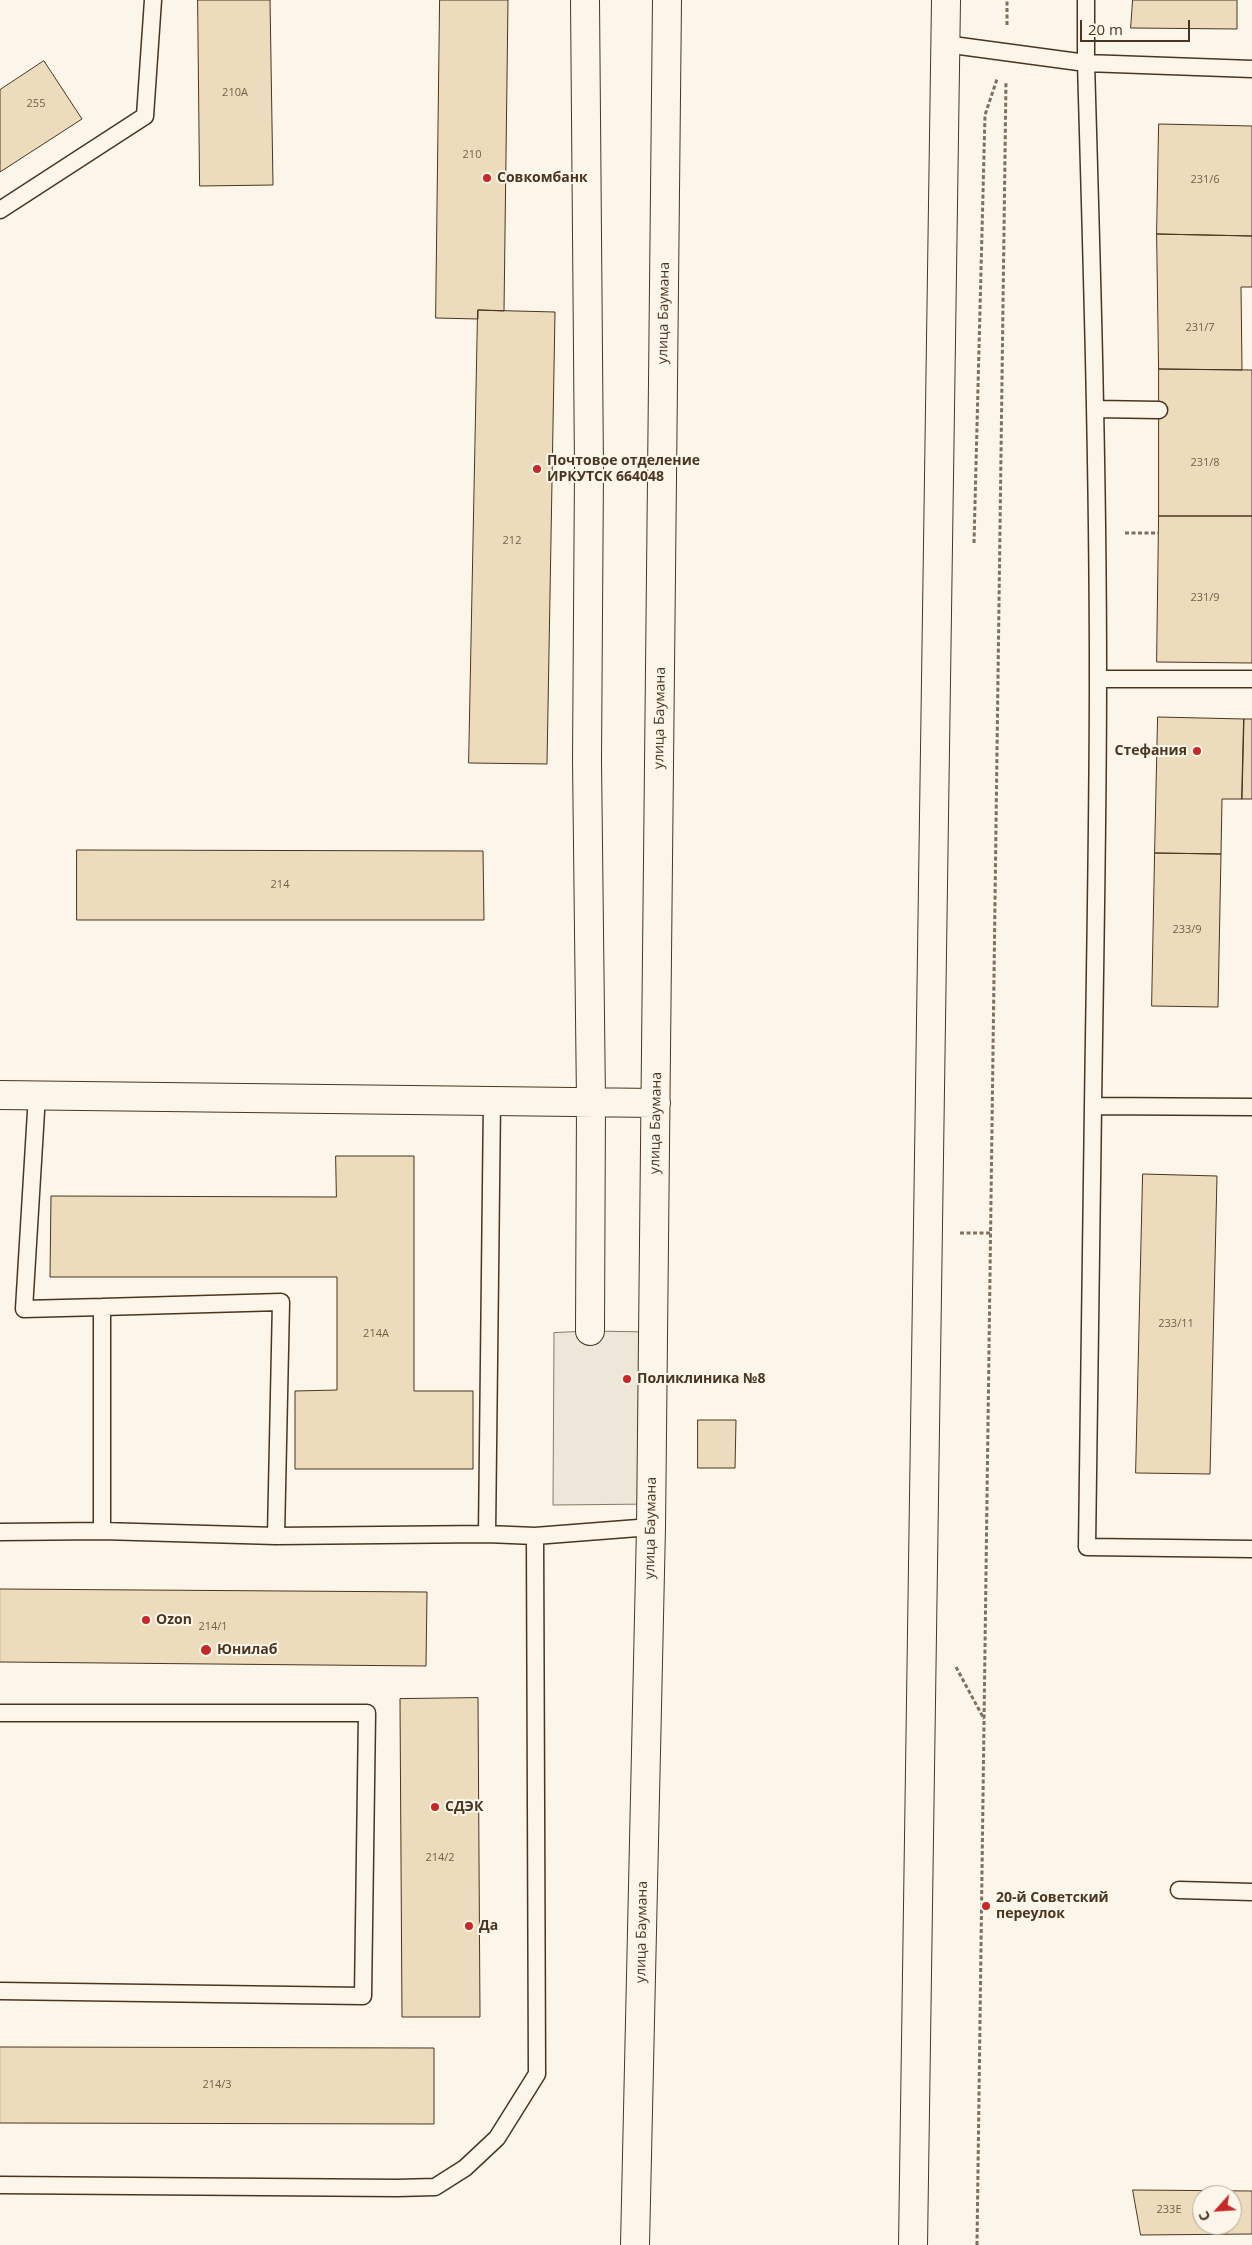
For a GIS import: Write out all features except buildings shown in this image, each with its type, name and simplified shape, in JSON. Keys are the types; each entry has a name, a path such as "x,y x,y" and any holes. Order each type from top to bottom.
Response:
{"street":[{"path":"585,0 589,470 587,760 591,1102 590,1330"},
{"name":"улица Баумана","path":"635,2245 651,1527 667,0"},
{"path":"913,2245 946,0"},
{"path":"0,1095 656,1102"}],"lane":[{"path":"0,210 145,116 154,0"},
{"path":"1086,0 1086,64 1096,409 1098,679 1087,1547 1252,1549"},
{"path":"945,44 1086,64 1252,68"},
{"path":"1096,409 1159,410"},
{"path":"1098,679 1252,679"},
{"path":"37,1095 24,1310 281,1302 276,1536"},
{"path":"487,1534 492,1101"},
{"path":"1093,1106 1252,1107"},
{"path":"102,1307 102,1531"},
{"path":"0,1532 102,1531 276,1536 487,1534 535,1536 651,1527"},
{"path":"0,2185 435,2187 465,2168 497,2138 537,2074 535,1536"},
{"path":"0,1713 366,1713 363,1996 0,1991"},
{"path":"1179,1890 1252,1892"}],"path":[{"path":"977,2245 992,1233 1006,52"},
{"path":"1097,532 1158,534"},
{"path":"956,1233 992,1233"}],"shaded area":[{"path":"590,1331 654,1332 652,1504 553,1505 554,1333"}],"place":[{"name":"Совкомбанк","path":"487,178"},
{"name":"Почтовое отделение ИРКУТСК 664048","path":"537,469"},
{"name":"Стефания","path":"1197,751"},
{"name":"Поликлиника №8","path":"627,1379"},
{"name":"Ozon","path":"146,1620"},
{"name":"Юнилаб","path":"206,1650"},
{"name":"СДЭК","path":"435,1807"},
{"name":"20-й Советский переулок","path":"986,1906"},
{"name":"Да","path":"469,1926"}]}
